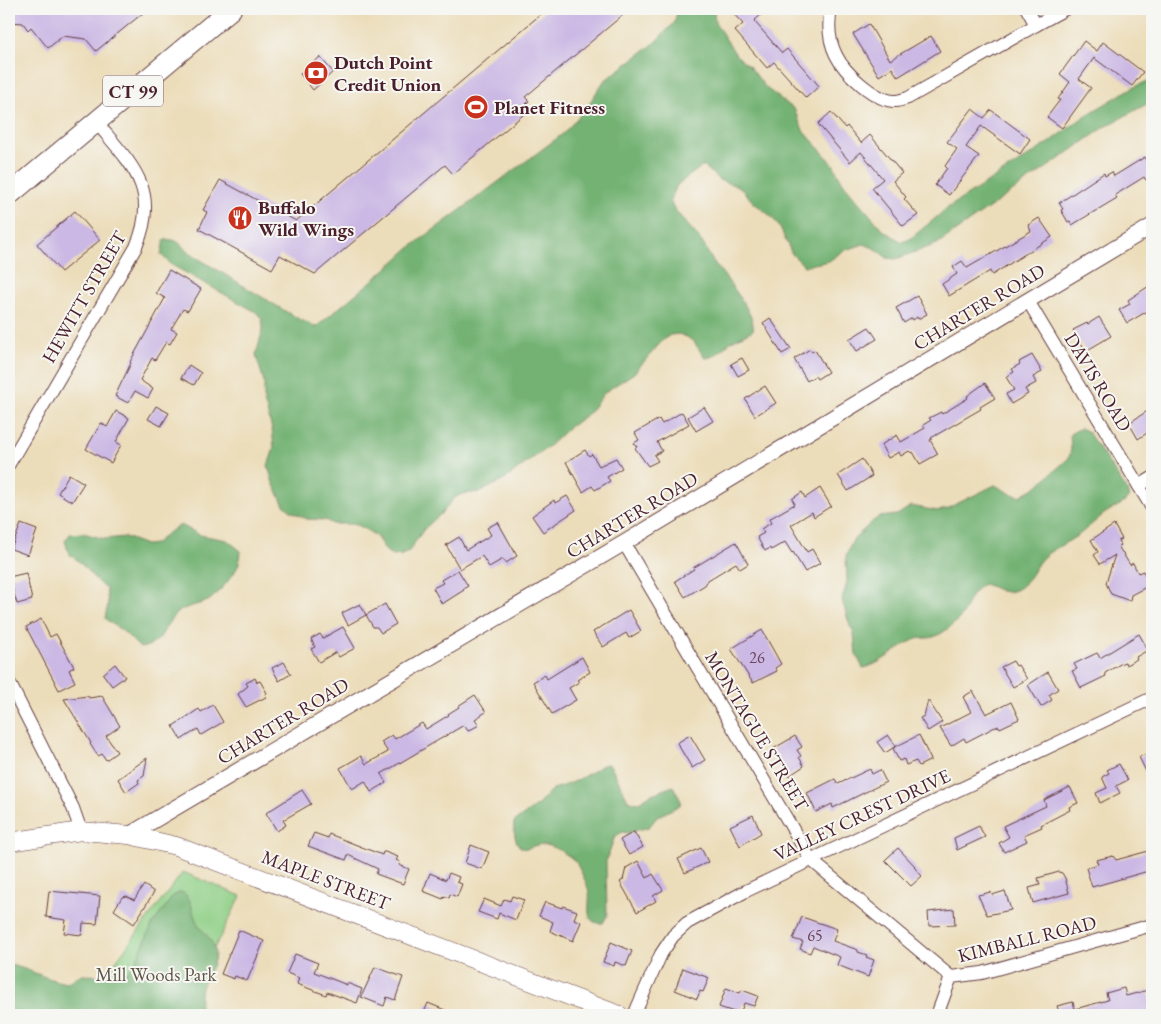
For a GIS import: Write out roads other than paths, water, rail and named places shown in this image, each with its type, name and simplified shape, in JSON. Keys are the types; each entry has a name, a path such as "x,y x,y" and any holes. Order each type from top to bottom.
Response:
{"main road":[{"name":"CT 99","path":"9,195 231,9"},
{"name":"MAPLE STREET","path":"9,842 81,831 129,835 176,846 619,1015"}],"street":[{"path":"831,9 829,18 830,38 836,55 847,71 873,93 886,99 897,101 908,98 1065,9"},
{"path":"1026,9 1036,25"},
{"name":"HEWITT STREET","path":"9,464 136,247 142,231 146,213 145,193 140,178 129,161 96,122"},
{"name":"CHARTER ROAD","path":"129,835 624,543 1152,226"},
{"name":"DAVIS ROAD","path":"1028,301 1152,508"},
{"path":"1139,486 1152,478"},
{"name":"MONTAGUE STREET","path":"624,543 811,860 951,977"},
{"path":"9,682 73,808 81,831"},
{"name":"VALLEY CREST DRIVE","path":"634,1015 661,954 673,936 687,923 746,891 1152,698"},
{"name":"KIMBALL ROAD","path":"937,1015 951,977 982,973 1152,925"}],"place":[{"name":"Dutch Point Credit Union","path":"316,73"},
{"name":"Planet Fitness","path":"476,107"},
{"name":"Buffalo Wild Wings","path":"240,218"}],"park label":[{"name":"Mill Woods Park","path":"156,974"}]}
